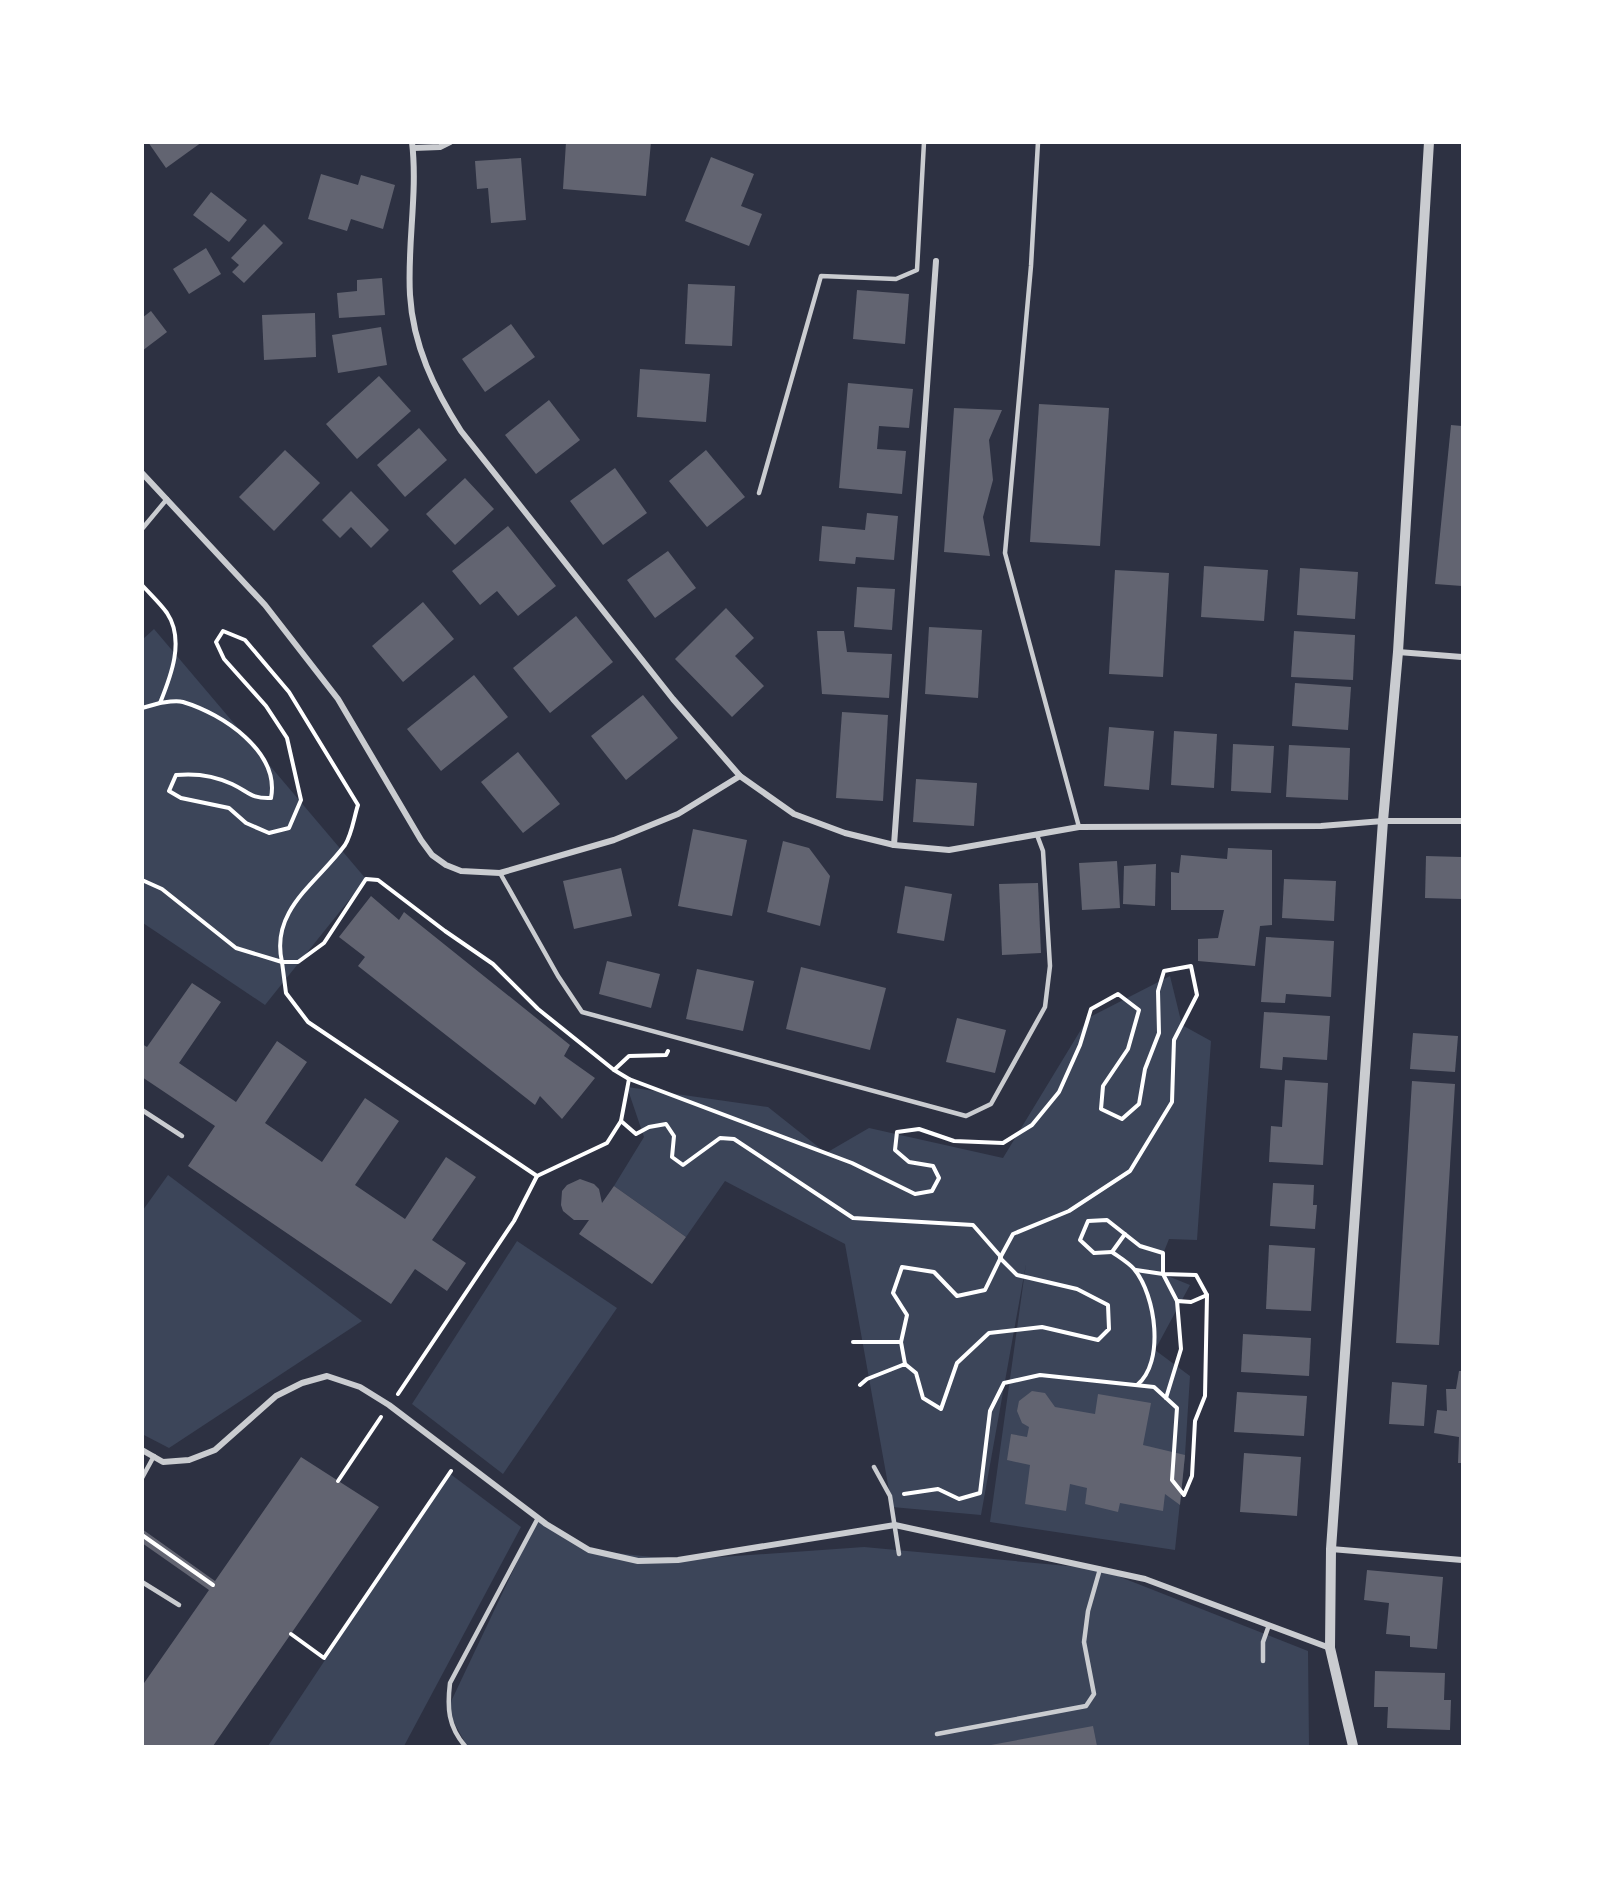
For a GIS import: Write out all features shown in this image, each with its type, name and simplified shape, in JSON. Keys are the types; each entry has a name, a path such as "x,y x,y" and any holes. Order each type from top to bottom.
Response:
{"street":[{"path":"450,142 440,147 413,145 410,293 413,325 422,358 442,401 460,431 673,699 740,776 794,814 845,833 894,845 949,850 1079,827 1321,826 1383,821 1462,821"},
{"path":"1353,1746 1330,1648 1331,1549 1383,821 1398,652 1429,142"},
{"path":"894,845 936,261"},
{"path":"142,473 265,605 338,699 432,855 446,865 461,871 500,873 614,840 678,814 740,776"},
{"path":"1398,652 1462,657"},
{"path":"142,1450 163,1461 189,1460 215,1450 276,1396 302,1383 327,1376 360,1387 389,1405 538,1518 589,1550 638,1561 678,1560 896,1525 1144,1579 1330,1648"},
{"path":"1331,1549 1462,1560"}],"lane":[{"path":"759,493 821,276 896,279 917,270 924,142"},
{"path":"1038,142 1031,266 1005,552 1079,827"},
{"path":"142,529 166,499"},
{"path":"500,873 558,976 582,1012 966,1116 991,1104 1045,1007 1050,966 1043,851 1037,835"},
{"path":"142,1110 182,1136"},
{"path":"142,1478 154,1456"},
{"path":"874,1467 890,1496 899,1554"},
{"path":"465,1746 454,1734 447,1710 450,1683 538,1518"},
{"path":"937,1734 1086,1706 1094,1694 1084,1642 1088,1611 1100,1569"},
{"path":"142,1582 179,1605"},
{"path":"1263,1661 1263,1642 1269,1625"}],"path":[{"path":"142,585 168,614 175,635 175,655 160,703"},
{"path":"142,708 160,703 182,702 227,723 254,743 274,784 271,798 257,799 232,784 200,772 176,774 169,791 182,798 229,808 246,823 269,833 290,828 301,800 287,738 266,706 224,659 216,642 223,631 245,640 289,692 358,805 346,843 287,911 278,947 286,993 308,1022 537,1176"},
{"path":"142,880 162,889 236,948 282,962 298,962 324,943 366,879 378,880 445,932 493,964 538,1009 614,1070 629,1079 826,1153 915,1194 932,1191 939,1178 933,1166 909,1162 895,1150 897,1132 919,1129 954,1141 1003,1143 1032,1125 1059,1092 1080,1045 1091,1009 1118,994 1139,1010 1128,1049 1103,1086 1101,1109 1122,1119 1140,1104 1145,1069 1159,1033 1158,991 1164,971 1191,966 1197,995 1174,1040 1172,1102 1130,1171 1069,1211 1013,1234 1001,1257 985,1290 957,1296 934,1272 902,1267 893,1293 907,1315 901,1342 905,1364 916,1373 923,1398 941,1409 957,1363 989,1333 1042,1327 1098,1340 1109,1329 1108,1305 1077,1288 1017,1275 1001,1257 973,1224 854,1218 734,1139 720,1138 682,1165 672,1157 674,1136 666,1124 649,1127 636,1134 621,1120"},
{"path":"614,1070 629,1056 666,1055 675,1037"},
{"path":"338,1481 514,1221 537,1176 607,1143 621,1120 629,1079"},
{"path":"890,1496 938,1489 959,1499 980,1493 990,1411 1004,1383 1040,1375 1154,1387 1166,1398 1178,1408 1172,1480 1184,1495 1192,1476 1195,1420 1204,1396 1207,1295 1196,1275 1163,1274 1135,1269 1112,1252 1094,1253 1080,1240 1088,1221 1107,1220 1140,1246 1163,1253 1163,1274 1177,1301 1181,1349 1166,1398"},
{"path":"1112,1252 1125,1234"},
{"path":"1135,1269 1152,1305 1155,1351 1145,1378 1136,1385"},
{"path":"1177,1301 1191,1302 1207,1295"},
{"path":"852,1342 901,1342"},
{"path":"860,1385 867,1379 905,1364"},
{"path":"291,1634 324,1658 460,1458"},
{"path":"142,1535 213,1585"}],"shaded area":[{"path":"154,629 366,879 265,1005 143,923 142,640"},
{"path":"1170,976 1182,1025 1211,1041 1197,1240 1169,1239 1163,1254 1163,1274 1190,1285 1155,1350 1190,1376 1185,1455 1175,1550 990,1522 1026,1264 981,1515 892,1507 845,1244 725,1181 686,1237 614,1186 644,1137 627,1087 768,1107 826,1153 869,1128 1003,1158 1088,1018"},
{"path":"168,1175 362,1321 169,1448 142,1434 143,1210"},
{"path":"517,1241 617,1308 503,1474 412,1404"},
{"path":"449,1473 521,1527 404,1746 268,1746"},
{"path":"538,1518 589,1550 678,1560 864,1547 1100,1569 1308,1651 1309,1746 467,1746 447,1710"}],"building":[{"path":"148,142 202,142 166,168"},
{"path":"566,142 651,142 646,196 563,189"},
{"path":"711,157 754,174 741,206 762,214 749,246 685,221"},
{"path":"521,158 526,220 491,223 488,188 477,189 475,161"},
{"path":"321,174 358,185 361,175 395,185 383,229 351,219 347,231 308,219"},
{"path":"211,192 247,220 229,242 193,215"},
{"path":"264,224 283,243 244,283 232,272 239,265 231,258"},
{"path":"206,248 221,274 189,294 173,269"},
{"path":"382,278 385,315 339,318 337,293 357,291 357,280"},
{"path":"688,284 735,286 732,346 685,344"},
{"path":"857,290 909,294 905,344 853,339"},
{"path":"151,311 167,332 142,351 142,318"},
{"path":"315,313 316,357 264,360 262,315"},
{"path":"511,324 535,357 485,392 462,359"},
{"path":"381,327 387,365 338,373 332,335"},
{"path":"640,369 710,374 706,422 637,417"},
{"path":"379,376 411,411 357,459 326,424"},
{"path":"848,383 913,389 909,428 879,426 877,449 906,451 902,494 839,488"},
{"path":"549,400 580,440 536,474 505,435"},
{"path":"1039,404 1109,408 1100,546 1030,542"},
{"path":"954,408 1002,410 989,440 993,480 983,517 990,556 944,552"},
{"path":"1451,425 1462,426 1462,586 1435,584"},
{"path":"419,428 447,460 405,497 377,465"},
{"path":"285,450 320,483 274,531 239,497"},
{"path":"706,450 745,497 707,527 669,481"},
{"path":"615,468 647,513 603,545 570,501"},
{"path":"465,478 494,509 455,545 426,514"},
{"path":"351,491 389,530 371,548 351,527 340,538 322,520"},
{"path":"867,513 898,516 894,560 856,557 855,564 819,561 822,526 865,530"},
{"path":"508,526 556,586 518,616 497,591 480,605 452,571"},
{"path":"668,551 696,588 655,618 627,580"},
{"path":"1204,566 1268,570 1264,621 1201,617"},
{"path":"1300,568 1358,572 1355,619 1297,615"},
{"path":"1115,570 1169,573 1163,677 1109,674"},
{"path":"857,587 895,589 892,630 854,627"},
{"path":"423,602 454,639 403,682 372,646"},
{"path":"726,608 754,638 735,656 764,686 732,717 675,659"},
{"path":"576,616 613,662 550,713 513,668"},
{"path":"929,627 982,630 978,698 925,694"},
{"path":"817,631 844,631 847,652 892,654 889,698 822,694"},
{"path":"1294,631 1355,635 1353,680 1291,677"},
{"path":"474,675 508,717 441,771 407,729"},
{"path":"1295,683 1351,687 1348,730 1292,726"},
{"path":"643,695 678,738 626,780 591,736"},
{"path":"842,712 888,715 883,801 836,798"},
{"path":"1109,727 1154,731 1149,790 1104,786"},
{"path":"1174,731 1217,734 1214,788 1171,785"},
{"path":"1233,744 1274,746 1271,793 1231,791"},
{"path":"1289,745 1350,748 1348,800 1286,797"},
{"path":"518,752 560,804 523,833 481,782"},
{"path":"916,779 977,783 974,826 913,822"},
{"path":"693,829 747,840 732,916 678,906"},
{"path":"783,841 809,848 830,876 820,926 767,912"},
{"path":"1228,848 1272,850 1272,925 1260,926 1255,966 1198,961 1198,939 1218,938 1224,910 1171,910 1171,872 1179,873 1181,855 1227,859"},
{"path":"1426,856 1462,857 1462,899 1425,898"},
{"path":"1117,861 1120,908 1082,910 1079,863"},
{"path":"1156,864 1155,906 1123,904 1124,866"},
{"path":"621,868 632,916 574,929 563,881"},
{"path":"1284,879 1336,881 1334,921 1282,918"},
{"path":"1038,883 1041,953 1002,955 999,884"},
{"path":"905,886 952,894 944,941 897,933"},
{"path":"371,896 399,920 404,912 570,1045 564,1056 595,1078 562,1119 540,1096 535,1105 358,966 365,957 339,937"},
{"path":"1266,937 1334,941 1331,997 1286,994 1285,1003 1261,1002"},
{"path":"607,961 660,974 651,1008 599,994"},
{"path":"801,967 886,988 870,1050 786,1029"},
{"path":"697,969 754,981 743,1031 686,1019"},
{"path":"192,983 221,1002 179,1063 236,1102 277,1041 307,1062 265,1123 322,1162 365,1098 399,1121 355,1185 405,1219 446,1157 476,1177 432,1240 466,1263 447,1291 415,1269 391,1304 188,1166 215,1126 142,1077 142,1044 147,1047"},
{"path":"1264,1012 1330,1016 1327,1060 1283,1057 1282,1070 1260,1068"},
{"path":"957,1018 1006,1030 995,1073 946,1062"},
{"path":"1413,1033 1458,1036 1455,1072 1410,1069"},
{"path":"1285,1080 1328,1083 1323,1165 1269,1162 1271,1126 1282,1127"},
{"path":"1412,1081 1455,1084 1439,1345 1396,1343"},
{"path":"580,1179 594,1184 599,1189 602,1203 614,1186 686,1237 652,1284 579,1234 589,1220 574,1220 563,1211 562,1191 567,1185"},
{"path":"1273,1183 1314,1185 1313,1205 1317,1205 1315,1229 1270,1226"},
{"path":"1269,1245 1315,1248 1311,1311 1266,1309"},
{"path":"1243,1334 1311,1338 1309,1376 1241,1372"},
{"path":"1459,1371 1462,1371 1462,1463 1458,1463 1459,1437 1434,1433 1437,1410 1447,1411 1446,1389 1456,1389"},
{"path":"1392,1382 1427,1385 1424,1426 1389,1424"},
{"path":"1032,1391 1045,1393 1055,1407 1095,1414 1098,1394 1151,1403 1143,1445 1185,1455 1180,1505 1165,1494 1163,1511 1120,1503 1118,1512 1085,1504 1087,1488 1070,1484 1066,1511 1025,1504 1030,1465 1007,1460 1011,1434 1027,1437 1029,1427 1022,1423 1017,1411 1019,1401"},
{"path":"1237,1392 1307,1396 1304,1436 1234,1432"},
{"path":"1244,1453 1301,1457 1297,1516 1240,1512"},
{"path":"301,1457 379,1507 213,1746 142,1746 142,1686 209,1590 142,1543 142,1529 215,1581"},
{"path":"1367,1570 1443,1577 1437,1649 1410,1647 1410,1636 1386,1634 1389,1603 1364,1600"},
{"path":"1375,1671 1445,1673 1444,1700 1451,1700 1450,1730 1387,1728 1388,1707 1374,1707"},
{"path":"1093,1726 1097,1746 991,1746 991,1745"}]}
